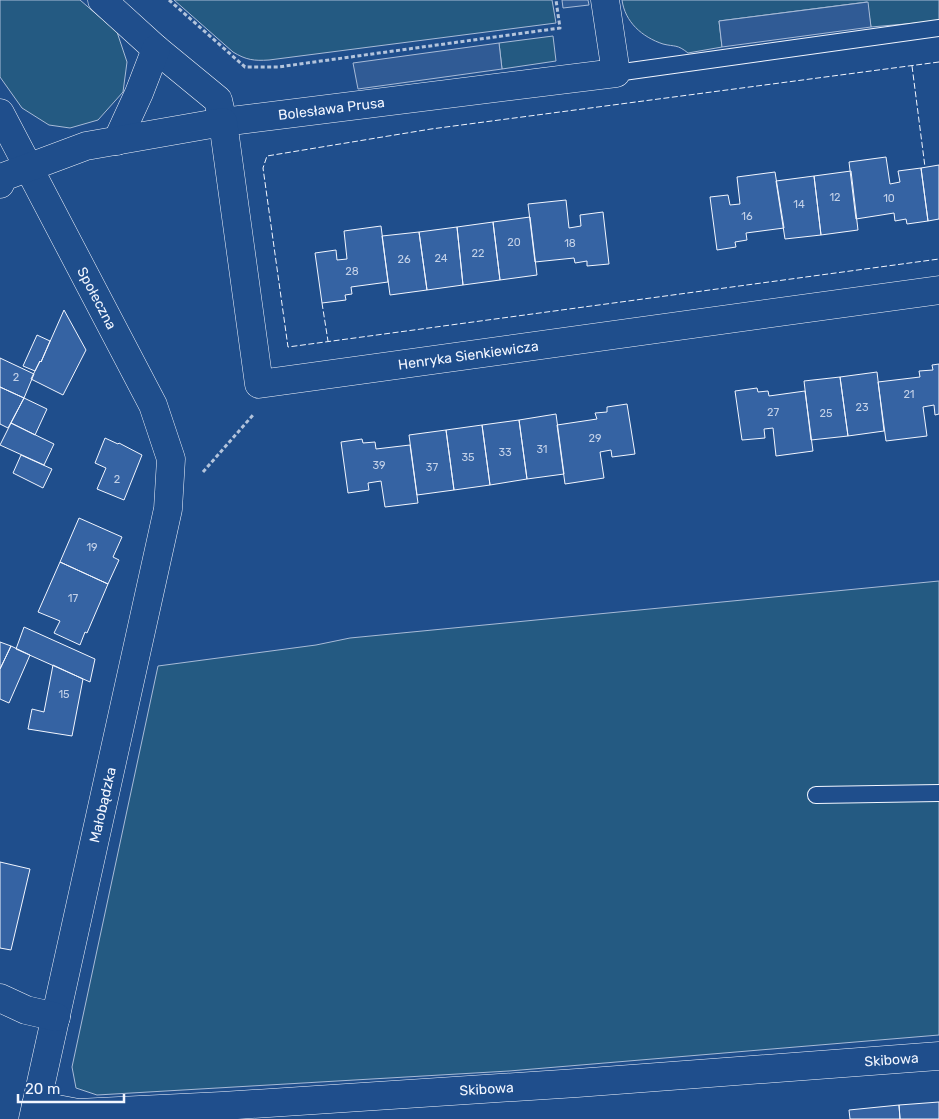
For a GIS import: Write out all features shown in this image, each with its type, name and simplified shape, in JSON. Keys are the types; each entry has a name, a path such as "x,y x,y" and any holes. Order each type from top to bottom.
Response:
{"street":[{"path":"102,0 156,49 218,100 223,122 259,384"},
{"path":"605,0 616,73"},
{"path":"117,141 139,93 156,49"},
{"name":"Bolesława Prusa","path":"0,184 3,177 86,146 223,122 616,73"},
{"name":"Społeczna","path":"0,113 154,405 171,459 169,491"},
{"name":"Henryka Sienkiewicza","path":"259,384 939,290"},
{"name":"Małobądzka","path":"35,1112 168,509 169,491"},
{"path":"0,998 26,1010 56,1017"},
{"name":"Skibowa","path":"35,1112 78,1113 222,1106 577,1083 939,1056"}],"lane":[{"path":"616,73 939,28"},
{"path":"816,795 939,793"}],"path":[{"path":"169,0 246,67 278,66 560,28 556,0"},
{"path":"169,491 192,485 254,414 259,384"}],"shaded area":[{"path":"0,0 80,0 117,32 127,62 123,92 98,120 70,128 49,125 22,108 0,77"},
{"path":"174,0 552,0 556,23 259,60 242,57 233,52"},
{"path":"562,0 588,0 589,5 563,8"},
{"path":"622,0 939,0 939,21 871,27 867,2 719,21 722,47 688,53 678,47 655,41 642,33 631,22"},
{"path":"868,2 871,27 722,47 719,21"},
{"path":"553,36 556,61 502,69 499,43"},
{"path":"499,43 502,69 358,89 353,63"},
{"path":"939,581 939,1035 509,1071 97,1095 76,1088 72,1067 158,666 316,645 350,638"}],"building":[{"path":"886,157 890,184 900,182 898,171 921,168 928,221 907,224 906,219 895,221 894,213 856,219 849,162"},
{"path":"939,165 939,219 928,221 921,168"},
{"path":"851,171 858,230 821,235 814,176"},
{"path":"775,172 784,228 746,233 747,240 735,242 736,247 717,250 710,197 728,195 730,205 740,204 737,177"},
{"path":"814,176 821,235 785,239 776,181"},
{"path":"566,200 569,228 581,226 580,215 603,212 609,264 587,266 587,261 575,263 574,258 535,262 528,204"},
{"path":"530,217 537,275 500,280 493,222"},
{"path":"493,222 500,280 463,285 457,227"},
{"path":"381,226 388,282 351,287 352,294 345,295 346,300 322,303 315,253 336,250 337,260 347,259 344,231"},
{"path":"457,227 463,285 427,290 419,232"},
{"path":"419,232 427,290 390,295 382,236"},
{"path":"64,310 86,350 63,395 31,379 41,362"},
{"path":"37,335 50,341 35,371 23,366"},
{"path":"0,358 34,374 24,398 0,387"},
{"path":"939,364 939,414 935,415 934,405 923,407 927,436 886,441 878,382 920,377 919,371 933,370 932,365"},
{"path":"877,372 884,431 848,436 840,377"},
{"path":"840,377 848,436 811,440 804,381"},
{"path":"0,387 24,398 8,428 0,424"},
{"path":"757,388 758,392 768,391 769,396 805,391 813,451 776,456 773,428 764,429 765,438 742,440 735,391"},
{"path":"24,398 47,409 35,435 11,423"},
{"path":"627,404 635,454 612,457 611,450 600,452 604,478 565,484 557,425 597,419 595,413 607,412 607,407"},
{"path":"556,414 564,474 527,479 519,420"},
{"path":"519,420 527,479 490,485 482,425"},
{"path":"11,423 54,444 44,465 0,445"},
{"path":"482,425 490,485 454,490 446,430"},
{"path":"446,430 454,490 417,495 409,435"},
{"path":"105,438 142,455 124,500 97,489 106,468 95,463"},
{"path":"362,439 363,443 375,442 376,449 410,445 418,503 385,507 381,481 368,483 369,490 348,493 341,442"},
{"path":"21,455 52,469 43,488 13,473"},
{"path":"79,518 122,537 113,557 119,560 108,584 60,562"},
{"path":"60,562 108,584 80,645 54,633 60,621 38,612"},
{"path":"24,627 95,659 90,682 16,649"},
{"path":"0,642 11,646 0,669"},
{"path":"11,646 30,655 9,703 0,699 0,669"},
{"path":"53,665 83,679 72,736 28,729 32,709 44,712"},
{"path":"0,862 30,869 11,950 0,948"},
{"path":"939,1102 939,1119 900,1119 899,1105"},
{"path":"899,1105 900,1119 850,1119 849,1110"}],"fence":[{"path":"939,62 431,129 267,156 263,168 288,347 939,259"},
{"path":"912,66 925,167"},
{"path":"322,303 328,341"}]}
